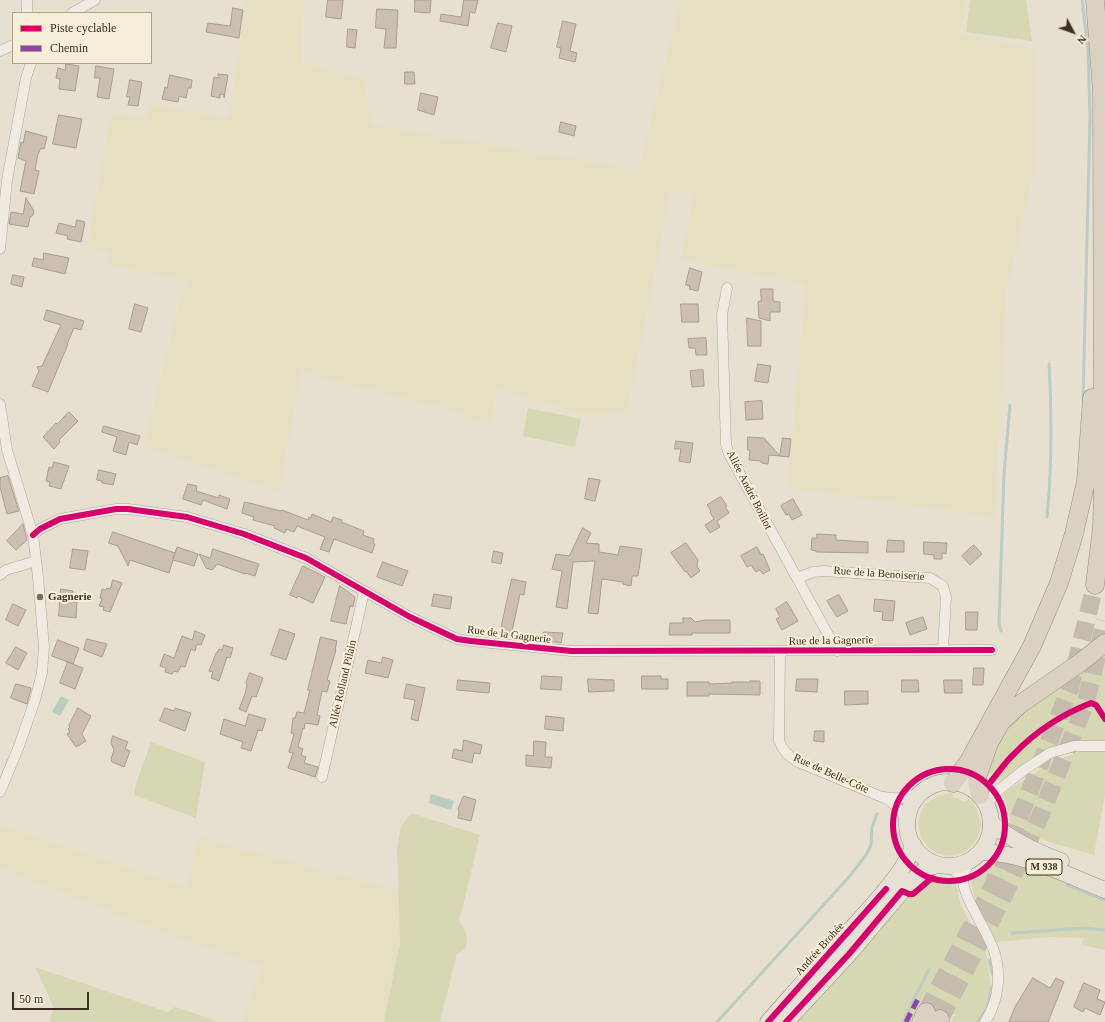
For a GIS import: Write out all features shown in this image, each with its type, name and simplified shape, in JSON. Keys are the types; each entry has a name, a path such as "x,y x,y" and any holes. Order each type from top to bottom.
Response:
{"highway":[{"path":"1095,0 1102,92 1103,342 1102,527 1095,585"},
{"path":"953,782 969,761 1032,646 1049,607 1066,561 1081,508 1086,481 1096,363 1103,342"},
{"path":"984,801 978,788 977,777 989,743 1001,722 1019,705 1081,662 1105,643"}],"main road":[{"path":"943,866 931,862 920,855 908,834 908,822 912,806 922,792 937,784 953,782 969,787 984,801 991,823 990,834 987,843 976,856"},
{"name":"M 938","path":"991,823 1004,833 1041,854 1105,878"},
{"name":"Andrée Brohée","path":"768,1022 878,899 907,862 913,844"},
{"name":"M 938","path":"786,1022 857,945 903,890 920,873 930,867 955,866 976,856 998,852 1022,858 1105,890"}],"street":[{"path":"27,0 27,12"},
{"path":"74,12 95,0"},
{"path":"0,51 12,45"},
{"path":"0,249 7,180 26,78 31,64"},
{"name":"Allée André Boillot","path":"727,288 722,315 726,445 733,463 837,651"},
{"path":"0,404 4,451 33,535 44,647 42,673 35,700 19,746 0,792"},
{"name":"Rue de la Gagnerie","path":"33,535 40,529 60,519 116,508 187,517 244,534 306,558 410,617 457,639 471,641 571,651 780,652 992,650"},
{"path":"0,575 6,570 36,561"},
{"name":"Rue de la Benoiserie","path":"796,578 813,572 823,571 930,578 943,586 946,597 943,650"},
{"name":"Allée Rolland Pilain","path":"322,776 364,592"},
{"name":"Rue de Belle-Côte","path":"780,652 779,741 781,747 798,762 890,800 908,822"},
{"path":"984,801 990,800 995,793 1024,770 1050,754 1074,746 1105,746"},
{"name":"Rue de Belle-Côte","path":"884,797 909,798 922,792"},
{"path":"963,880 966,868 976,856"},
{"path":"943,866 954,870 963,880 967,896 993,948 999,968 994,1003 985,1022"}],"shaded area":[{"path":"247,0 303,0 302,63 364,79 371,125 639,170 680,0 965,0 961,34 1034,49 1034,170 1006,294 995,517 788,487 806,284 681,260 694,194 670,191 627,411 588,415 497,389 491,425 442,408 301,372 279,492 144,447 179,304 187,281 107,264 110,253 87,248 111,114 146,119 152,105 229,118"},
{"path":"61,696 69,700 60,716 52,712"},
{"path":"431,794 454,801 451,810 429,803"},
{"path":"0,825 187,888 198,837 398,891 400,942 384,1022 242,1022 263,966 171,935 0,868"}],"green space":[{"path":"970,0 1026,0 1032,41 966,32"},
{"path":"528,408 581,419 575,447 523,436"},
{"path":"1105,653 1105,743 1087,741 1063,745 1001,784 995,776 985,773 995,745 1007,727 1020,713 1093,664"},
{"path":"151,742 205,762 196,818 134,795 136,784"},
{"path":"1082,751 1105,751 1105,794 1094,855 1043,840 1010,825 1008,809 1002,794 1050,763"},
{"path":"952,793 953,797 965,802 969,799 978,813 981,827 977,839 969,848 959,854 947,856 935,852 924,842 920,833 919,819 924,806 927,803 935,798"},
{"path":"411,813 480,835 459,922 466,932 467,938 465,950 457,954 440,1022 384,1022 400,942 397,849 401,827"},
{"path":"998,858 1024,864 1105,897 1105,950 1081,945 1084,938 1047,937 997,942 977,904 970,879 985,871"},
{"path":"932,881 956,883 961,906 986,952 992,995 989,1008 980,1022 951,1022 955,1014 933,1008 923,998 911,1022 794,1022 908,898 916,894"},
{"path":"35,967 168,1012 175,1007 220,1022 49,1022 54,1008"}],"building":[{"path":"328,0 343,0 341,19 326,17"},
{"path":"415,0 431,0 430,13 415,12"},
{"path":"464,0 478,0 475,13 470,12 468,26 440,21 441,14 461,17"},
{"path":"233,8 243,10 239,38 206,32 208,23 230,26"},
{"path":"377,9 398,10 396,48 384,48 386,29 376,28"},
{"path":"563,21 576,24 570,51 577,53 575,62 559,58 561,48 557,47"},
{"path":"498,23 512,26 506,52 491,48"},
{"path":"348,29 357,30 355,48 347,47"},
{"path":"66,64 79,66 75,91 59,89 60,79 56,78 58,68 65,70"},
{"path":"96,66 114,69 109,99 97,97 100,78 95,78"},
{"path":"405,72 414,72 415,84 405,84"},
{"path":"218,74 228,75 224,98 224,95 220,94 220,98 211,96 214,77 219,78"},
{"path":"170,75 192,80 191,88 188,88 186,98 179,96 178,102 162,99 165,87 167,88"},
{"path":"130,80 142,82 138,106 128,105 130,97 127,97"},
{"path":"421,93 438,97 434,115 418,110"},
{"path":"59,115 82,119 76,148 53,144"},
{"path":"561,122 576,126 574,136 559,132"},
{"path":"26,131 47,137 44,149 41,148 38,154 35,170 39,171 34,194 20,191 26,161 18,158 21,142 23,143"},
{"path":"26,198 34,211 33,215 30,217 28,227 9,224 11,212 23,214"},
{"path":"77,220 85,222 81,242 67,239 68,236 56,233 59,223 75,227"},
{"path":"44,253 69,258 65,274 32,266 34,258 43,260"},
{"path":"690,268 702,272 698,291 689,289 690,286 686,285"},
{"path":"13,275 24,277 22,287 11,284"},
{"path":"761,289 773,289 773,301 780,302 780,312 770,312 770,321 759,318 758,302 761,301"},
{"path":"135,304 148,308 141,332 129,329"},
{"path":"681,304 698,304 699,322 682,322"},
{"path":"47,310 84,321 81,330 74,328 48,392 32,386 39,371 37,367 42,366 61,325 44,320"},
{"path":"747,318 761,321 761,346 748,346"},
{"path":"706,338 707,355 696,355 695,348 689,348 688,339"},
{"path":"758,364 771,366 768,383 755,381"},
{"path":"703,370 704,386 692,387 690,371"},
{"path":"762,401 763,419 746,420 745,402"},
{"path":"69,412 78,421 59,440 60,442 54,449 43,437"},
{"path":"104,426 140,436 137,445 129,442 126,455 113,451 117,437 102,432"},
{"path":"748,437 764,438 780,456 769,455 768,464 760,461 749,460 750,450 748,450"},
{"path":"783,438 791,439 789,457 780,456"},
{"path":"676,441 693,443 690,463 679,461 681,449 675,449"},
{"path":"54,462 69,466 61,489 49,486 50,482 46,481 49,467 52,468"},
{"path":"99,470 116,474 113,485 102,483 102,481 97,480"},
{"path":"8,476 19,511 7,514 0,487 0,478"},
{"path":"589,478 600,480 595,501 585,499"},
{"path":"188,484 197,486 196,491 219,498 219,495 230,499 227,509 203,500 201,505 183,499"},
{"path":"721,497 727,506 725,507 729,513 717,521 720,527 710,533 705,525 714,519 707,505"},
{"path":"793,499 802,515 792,520 789,514 786,515 781,506"},
{"path":"245,502 282,510 308,520 309,517 311,518 312,514 331,522 333,517 342,520 341,522 364,531 363,535 374,539 373,543 375,544 372,553 334,539 329,552 320,549 325,537 297,526 294,532 286,529 285,533 274,528 275,526 253,520 254,517 242,513"},
{"path":"23,524 27,540 16,550 7,541"},
{"path":"583,528 591,533 586,543 599,544 599,552 618,555 620,546 642,549 638,576 632,576 631,586 623,584 623,582 602,579 598,614 588,613 595,561 573,562 567,609 556,607 562,571 552,569 556,554 569,556"},
{"path":"113,532 175,553 177,547 198,554 194,566 173,560 169,573 130,560 128,566 118,546 109,543"},
{"path":"817,534 836,535 836,540 868,542 868,553 816,552 811,550 812,538 817,538"},
{"path":"888,540 904,541 904,552 887,552"},
{"path":"924,542 947,543 946,554 942,553 942,559 934,559 934,555 924,554"},
{"path":"686,543 698,560 697,566 700,571 691,578 671,553"},
{"path":"974,545 982,554 970,565 962,556"},
{"path":"757,547 761,555 763,554 770,570 763,574 760,570 756,572 751,565 747,567 741,556"},
{"path":"73,549 88,551 85,570 70,568"},
{"path":"213,549 259,564 255,576 217,564 212,570 206,568 199,554 210,558"},
{"path":"494,551 503,553 501,564 492,562"},
{"path":"383,562 408,571 402,586 377,577"},
{"path":"303,566 325,577 313,603 298,596 297,598 290,595"},
{"path":"512,579 526,582 524,595 520,594 511,636 500,634"},
{"path":"113,580 122,583 110,612 103,610 104,607 99,606 102,599 100,598 102,589 110,589"},
{"path":"340,586 355,597 353,607 350,606 346,624 331,621"},
{"path":"61,589 73,591 72,602 77,602 76,618 59,616"},
{"path":"434,594 452,597 450,609 432,606"},
{"path":"839,595 848,611 837,617 827,601"},
{"path":"875,599 895,601 893,621 882,620 883,612 874,611"},
{"path":"787,602 798,621 782,630 776,619 780,617 776,609"},
{"path":"13,604 26,610 18,626 6,620"},
{"path":"966,612 978,612 977,630 966,630"},
{"path":"923,617 927,629 910,635 906,623"},
{"path":"683,618 691,618 695,622 705,620 730,620 730,633 692,633 692,635 669,635 670,623 683,623"},
{"path":"280,629 295,634 286,660 271,655"},
{"path":"195,631 205,635 201,645 197,644 195,651 191,649 185,667 181,666 178,672 174,671 172,674 165,672 166,668 160,666 164,654 174,658 182,636 192,640"},
{"path":"544,632 563,633 561,643 542,640"},
{"path":"321,637 337,641 336,650 327,680 330,681 327,692 322,691 317,715 320,716 318,725 305,723 298,747 303,749 301,755 306,757 304,763 318,767 315,777 288,768 293,753 289,752 294,734 291,733 293,718 295,718 297,712 304,713"},
{"path":"87,639 107,644 102,657 84,650"},
{"path":"58,640 79,648 73,664 52,656"},
{"path":"224,645 233,648 230,658 227,657 219,681 211,678 213,672 209,671 216,653 219,649 222,650"},
{"path":"16,647 27,653 18,670 6,663"},
{"path":"383,657 393,660 388,678 365,673 368,660 381,663"},
{"path":"68,662 83,668 75,689 60,683"},
{"path":"974,668 984,668 983,685 973,685"},
{"path":"250,673 263,678 256,697 252,696 246,712 239,709 245,694 246,683"},
{"path":"542,676 562,677 561,690 541,689"},
{"path":"642,676 661,676 661,679 668,679 668,689 642,689"},
{"path":"588,679 614,680 614,691 589,692"},
{"path":"797,679 818,679 817,692 796,691"},
{"path":"458,680 490,683 489,693 457,690"},
{"path":"902,680 918,680 919,692 902,692"},
{"path":"944,680 962,680 962,693 945,693"},
{"path":"760,681 760,695 709,694 709,696 687,696 687,682 709,682 709,684"},
{"path":"16,684 31,688 27,704 11,698"},
{"path":"407,684 425,688 418,721 411,719 415,700 404,698"},
{"path":"845,691 868,691 868,704 845,705"},
{"path":"78,708 91,716 82,734 86,741 76,747 67,734 70,732 68,729 70,727 69,726"},
{"path":"165,708 174,711 175,708 191,713 185,731 160,721"},
{"path":"249,714 266,719 262,731 258,730 251,751 241,748 243,742 220,734 224,719 245,726"},
{"path":"546,716 564,718 563,731 545,729"},
{"path":"815,731 824,731 824,742 814,741"},
{"path":"113,736 128,742 125,749 130,751 124,767 112,762 111,759 114,750 111,743"},
{"path":"464,740 482,745 480,754 474,753 472,763 452,758 454,749 462,751"},
{"path":"534,741 546,742 545,757 552,757 551,768 526,766 526,755 533,756"},
{"path":"464,796 476,800 471,821 458,818 458,809"},
{"path":"1033,978 1050,988 1056,978 1064,982 1048,1022 1009,1022 1015,1007"},
{"path":"1084,983 1100,990 1097,999 1105,1002 1100,1015 1085,1008 1083,1012 1074,1007"}],"waterway":[{"path":"1082,0 1088,49 1090,118 1083,400"},
{"path":"1047,517 1051,441 1049,364"},
{"path":"1001,631 999,624 1004,474 1010,405"},
{"path":"717,1022 849,877 866,855 871,845 872,827 877,814"},
{"path":"1067,885 1105,900"},
{"path":"1012,933 1085,928 1105,930"},
{"path":"989,960 992,974"},
{"path":"903,1022 929,969"},
{"path":"978,1022 987,1008 992,986"}],"tunnel":[{"path":"926,1012 991,890 1070,688 1095,585"},
{"path":"940,1019 1004,895 1042,812 1086,702 1105,621"}],"marked path":[{"path":"906,1022 919,997"}],"cycle path":[{"path":"33,535 40,529 60,519 116,509 128,509 187,517 244,534 306,558 410,617 457,639 471,641 571,651 992,650"},
{"path":"988,785 1007,761 1022,746 1040,731 1060,718 1091,703 1096,705 1105,719"},
{"path":"949,769 970,773 989,785 1001,804 1005,825 1001,846 989,865 970,877 949,881 928,877 909,865 897,846 893,825 897,804 909,785 928,773 949,769"},
{"path":"786,1022 849,954 902,891 913,894 932,878"},
{"path":"768,1022 886,889"}],"place":[{"name":"Gagnerie","path":"40,597"}]}
